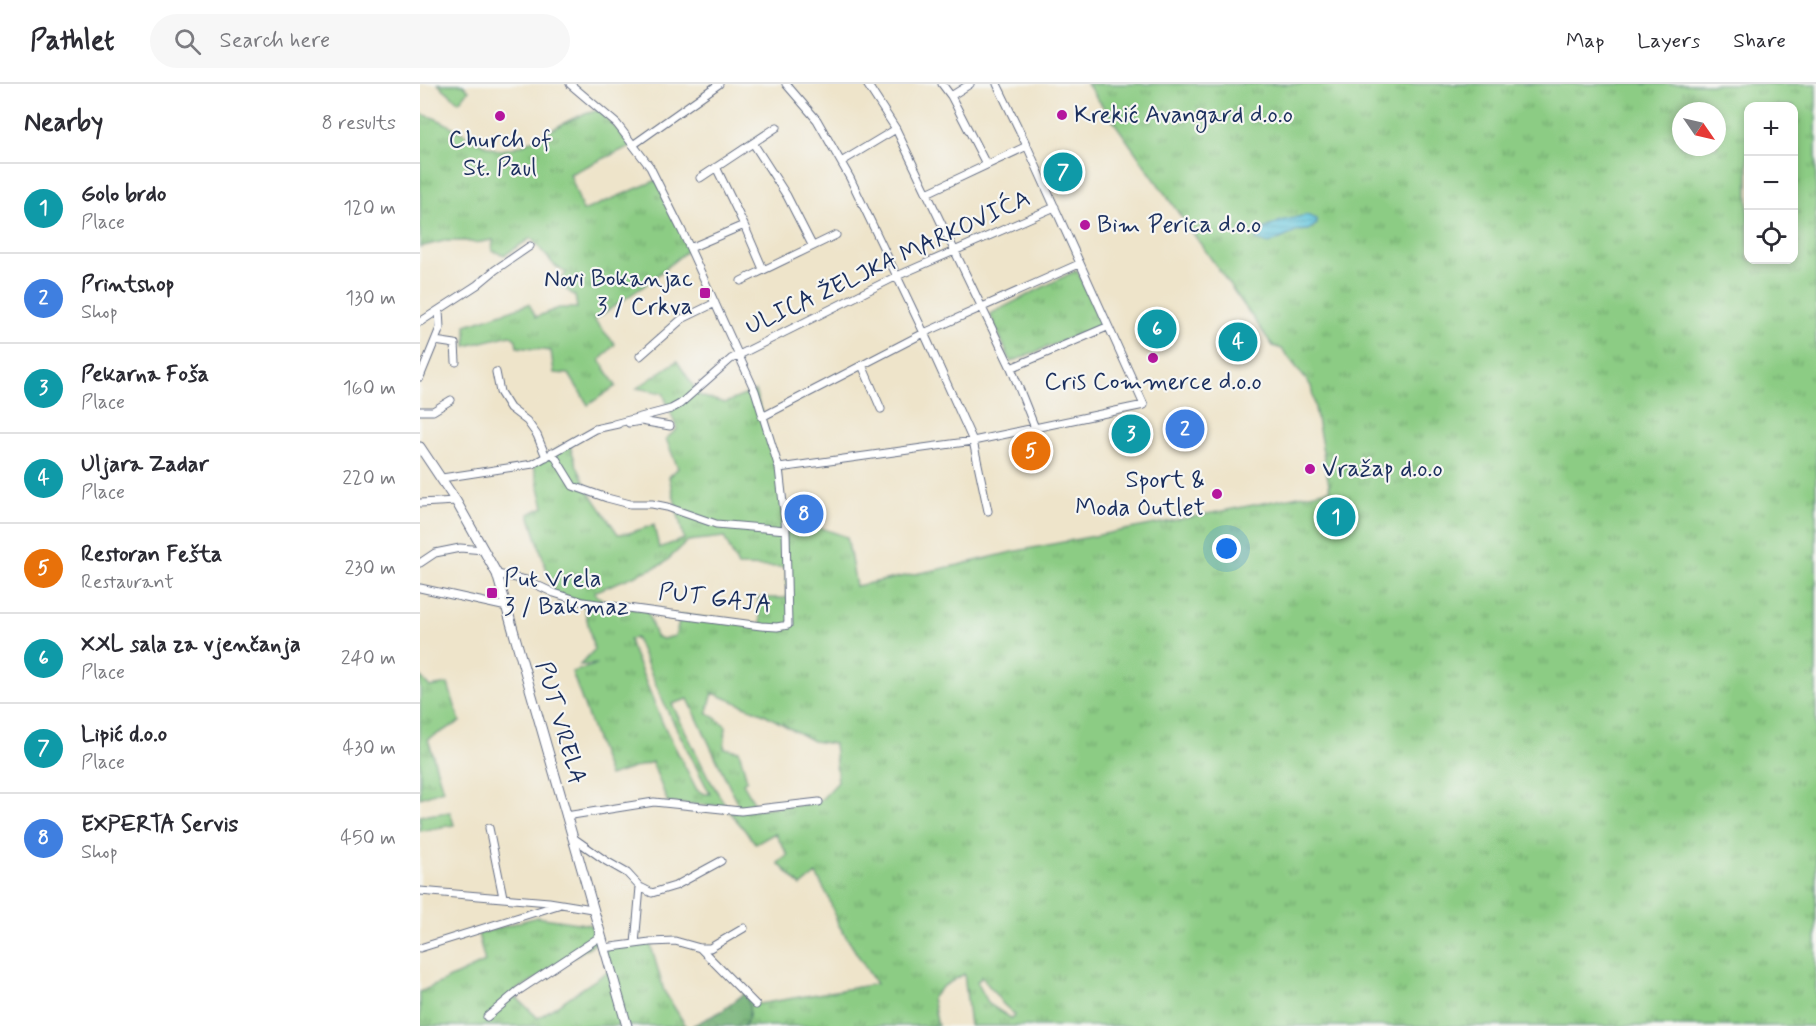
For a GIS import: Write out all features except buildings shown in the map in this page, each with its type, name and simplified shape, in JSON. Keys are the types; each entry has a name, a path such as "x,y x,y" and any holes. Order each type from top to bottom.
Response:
{"main road":[{"name":"PUT VRELA","path":"420,447 456,501 497,574 627,1026"}],"street":[{"path":"496,372 500,392 510,408 527,420 549,455 573,486 630,504 667,507 716,524 786,530 779,468 755,391 690,248 650,167 617,124 570,84"},
{"path":"633,145 719,84"},
{"path":"786,84 817,120 841,162 924,333 973,441 988,511"},
{"path":"867,84 896,129 1011,368 1035,428"},
{"path":"942,84 951,96 986,164"},
{"path":"951,96 970,84"},
{"path":"779,468 973,441 1144,405 997,84"},
{"path":"700,178 777,127"},
{"path":"841,162 896,129"},
{"path":"753,143 787,196 812,245"},
{"path":"927,193 1027,146"},
{"path":"716,167 763,269"},
{"name":"ULICA ŽELJKA MARKOVIĆA","path":"614,424 680,404 731,359 897,276 1054,207"},
{"path":"690,248 744,225"},
{"path":"741,280 836,234"},
{"path":"420,322 477,285 530,246"},
{"path":"762,417 924,333 1079,264"},
{"path":"640,356 682,319 716,303"},
{"path":"420,377 440,328 439,310"},
{"path":"1011,368 1107,327"},
{"path":"435,341 455,344 456,362"},
{"path":"862,364 881,409"},
{"path":"420,411 433,411 452,400"},
{"path":"442,478 521,468 533,464 595,429 614,424 640,421 670,426"},
{"path":"420,503 456,501"},
{"name":"PUT GAJA","path":"497,574 526,580 583,602 777,627 788,625 786,530"},
{"path":"420,563 435,553 460,549 484,550"},
{"path":"420,588 507,607"},
{"path":"566,816 654,802 741,811 819,802"},
{"path":"489,828 503,897"},
{"path":"572,837 627,873 640,887 652,893 675,886 722,861"},
{"path":"635,944 640,887"},
{"path":"420,891 503,897 592,909"},
{"path":"420,948 560,904"},
{"path":"604,948 675,941 700,948 710,948 744,928"},
{"path":"487,1017 518,991 601,936"},
{"path":"700,948 756,1005"}],"green space":[{"path":"438,84 463,84 469,90 459,102"},
{"path":"1087,84 1816,84 1816,1026 970,1026 964,974 942,987 932,998 938,1026 744,1026 749,1010 745,993 759,1004 876,984 838,924 828,896 816,874 801,886 778,863 788,855 775,833 756,844 729,811 741,811 688,699 672,704 708,777 726,806 668,803 652,762 609,776 572,672 598,664 580,665 594,650 583,602 554,593 529,514 544,507 533,464 569,443 588,490 618,534 654,525 659,548 684,539 669,477 678,468 666,439 677,429 663,393 637,388 677,361 700,396 725,403 755,391 779,468 786,530 814,527 847,537 856,586 1012,552 1330,490 1311,386 1282,349 1273,346","holes":["724,537 738,566 786,567 787,598 758,598 761,625 681,615 675,636 663,639 656,637 647,610 611,604 594,592 663,564 688,541","636,638 665,706 710,794 697,790 663,724 631,646 629,639","713,693 764,714 813,741 834,744 838,782 819,802 758,809 743,783 747,780 739,751 724,748 726,726 707,712","982,977 1003,1004 1015,1015 1012,1019 989,1004 977,982"]},
{"path":"598,110 633,145 570,174 583,211 657,180 690,248 644,286 594,320 615,344 600,360 616,386 588,405 569,374 554,373 551,351 517,347 516,340 510,335 466,346 466,325 529,304 536,317 559,308 577,308 575,296 559,284 566,273 554,265 531,238 505,255 492,251 493,240 475,243 444,241 420,247 420,114 440,120 485,145 503,150 522,145 571,119"},
{"path":"1077,270 1102,325 1011,362 990,314"},
{"path":"420,676 430,687 448,684 460,722 428,739 443,790 420,798"},
{"path":"450,812 454,825 420,831 420,816"},
{"path":"537,917 591,925 596,943 512,993 538,1018 610,970 604,948 650,942 664,991 686,1026 627,1026 625,1022 616,1026 420,1026 420,992 485,962 478,934"},
{"path":"745,993 749,1010 744,1026 692,1026 722,1011"}],"water":[{"path":"1307,215 1317,219 1317,224 1308,230 1298,231 1269,244 1256,240 1256,233 1281,221"}],"place":[{"name":"Krekić Avangard d.o.o","path":"1062,115"},
{"name":"Church of St. Paul","path":"500,116"},
{"name":"Lipić d.o.o","path":"1063,172"},
{"name":"Bim Perica d.o.o","path":"1085,225"},
{"name":"Novi Bokanjac 3 / Crkva","path":"705,293"},
{"name":"XXL sala za vjenčanja","path":"1157,329"},
{"name":"Uljara Zadar","path":"1238,342"},
{"name":"Cris Commerce d.o.o","path":"1153,358"},
{"name":"Printshop","path":"1185,429"},
{"name":"Pekarna Foša","path":"1131,434"},
{"name":"Restoran Fešta","path":"1031,451"},
{"name":"Vražap d.o.o","path":"1310,469"},
{"name":"Sport & Moda Outlet","path":"1217,494"},
{"name":"EXPERTA Servis","path":"804,514"},
{"name":"Golo brdo","path":"1336,517"},
{"name":"Put Vrela 3 / Bakmaz","path":"492,593"}]}
